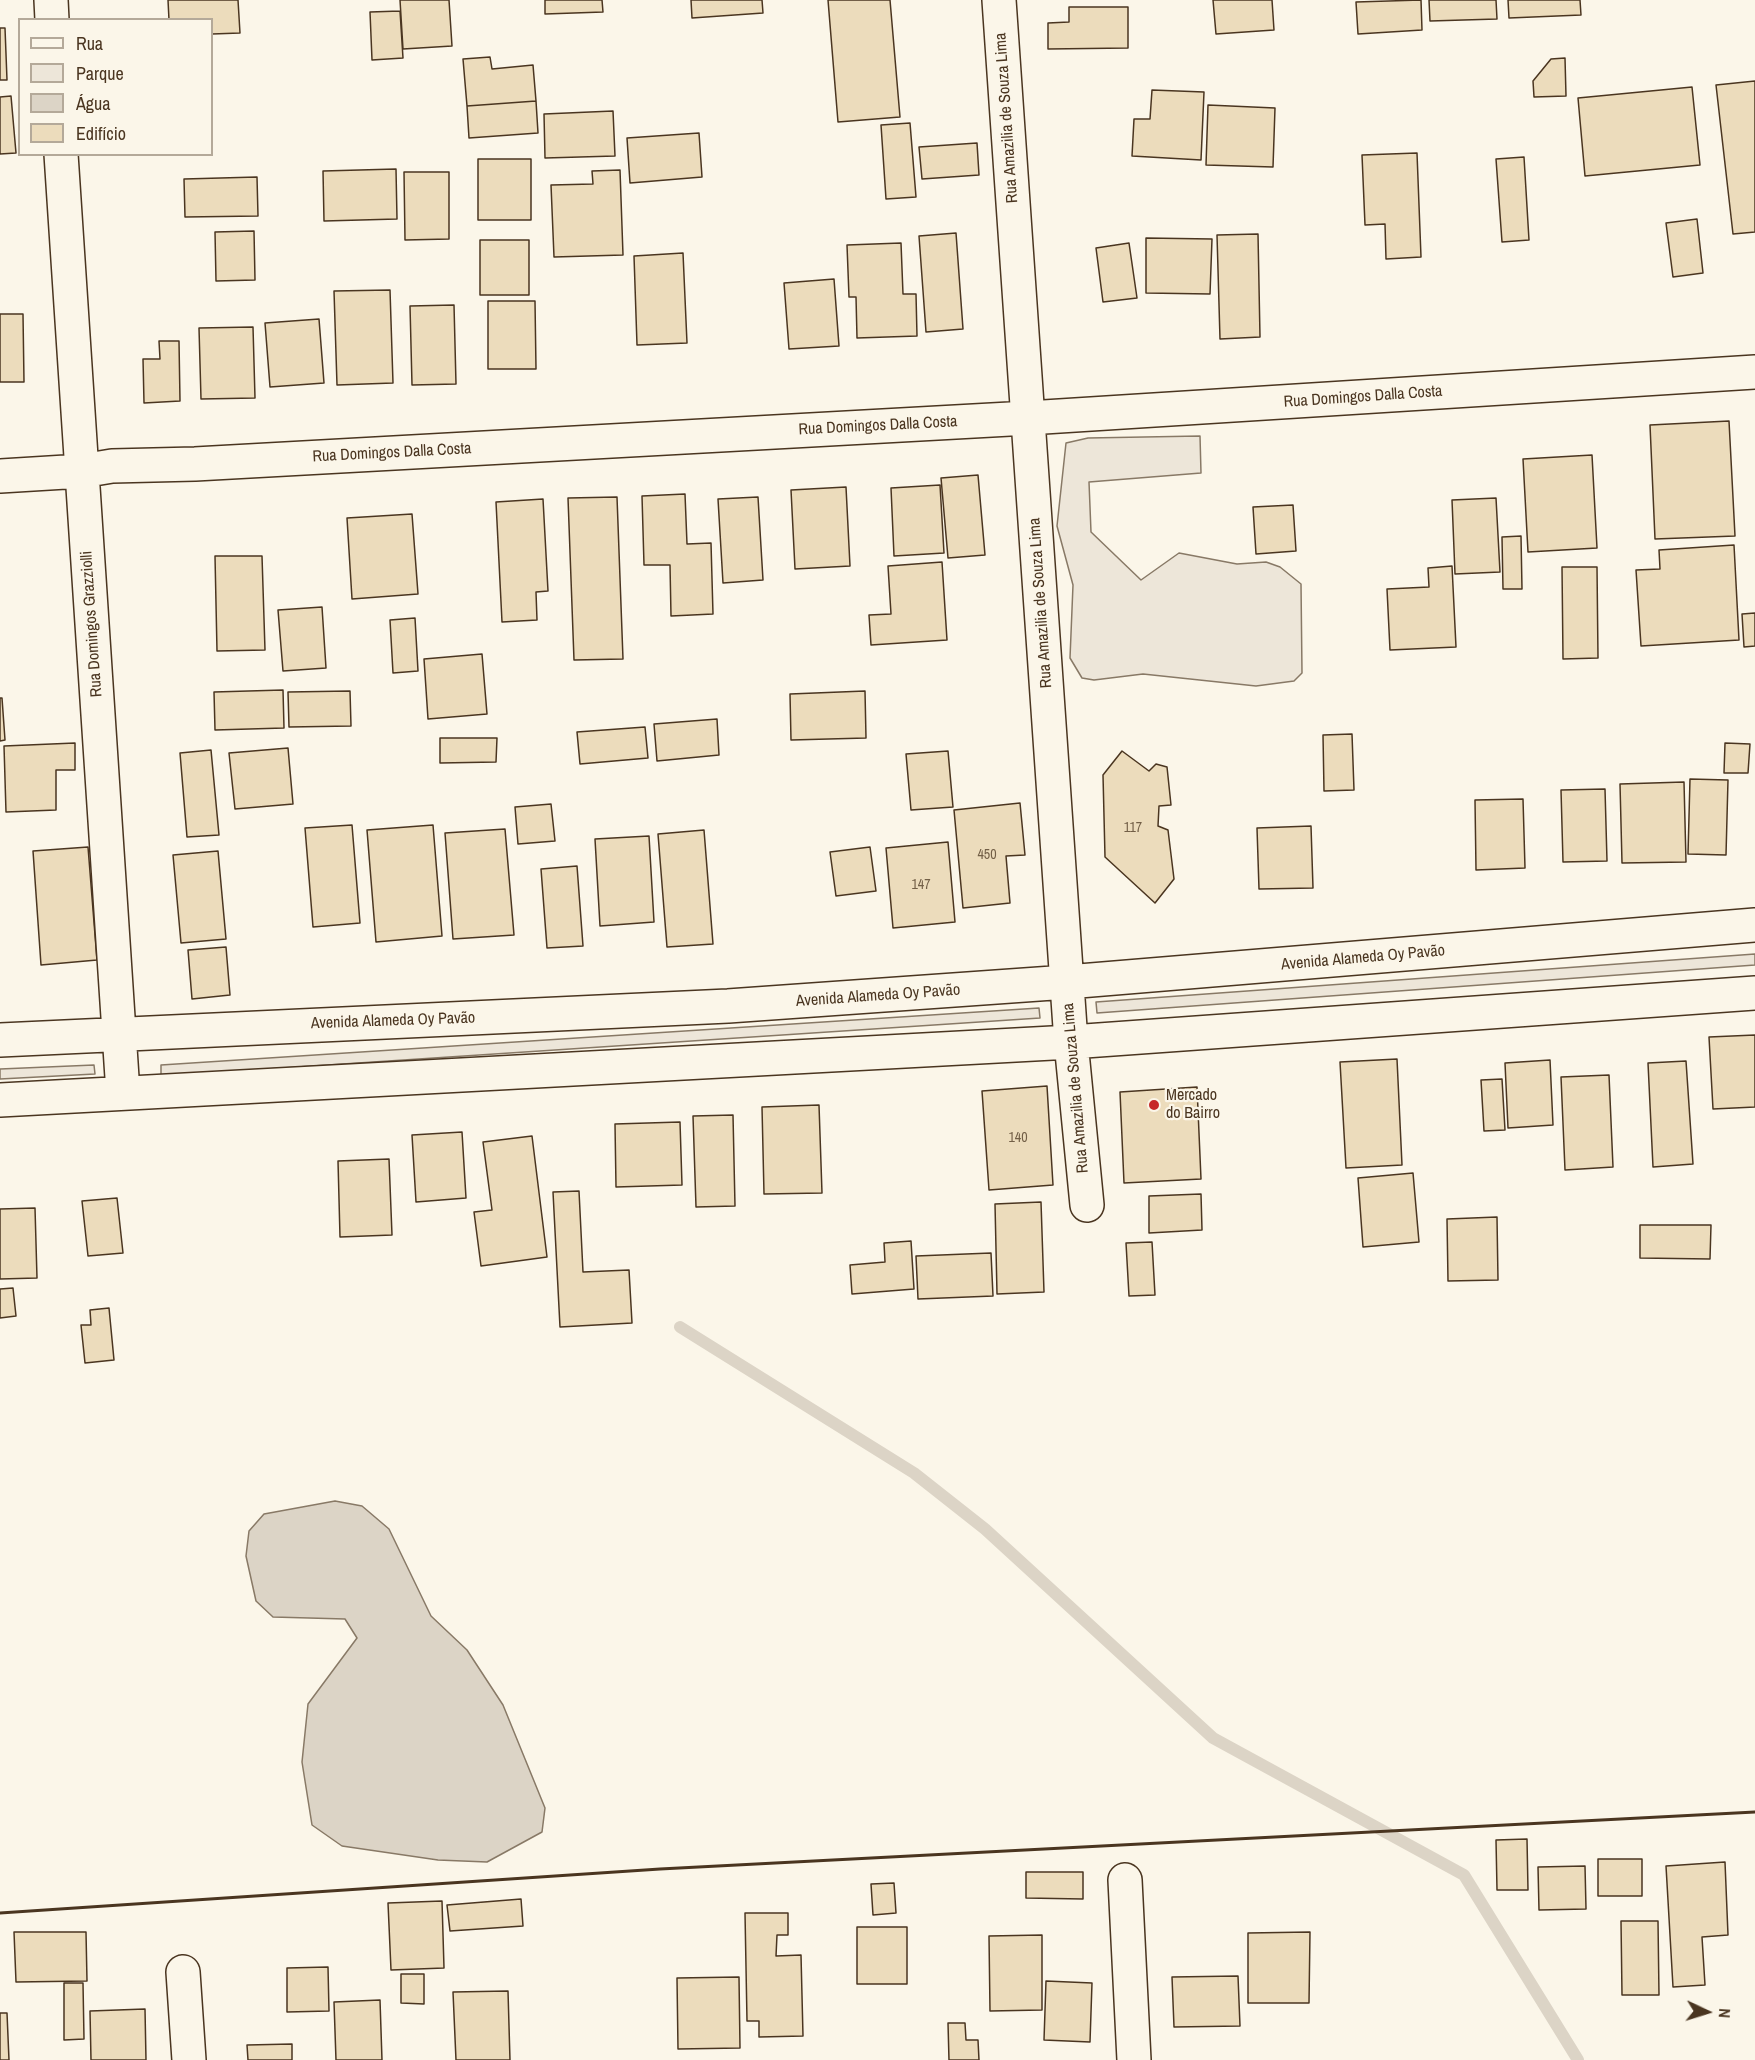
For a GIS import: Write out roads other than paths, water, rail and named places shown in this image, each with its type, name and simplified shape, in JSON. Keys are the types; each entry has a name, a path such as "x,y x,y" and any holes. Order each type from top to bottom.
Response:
{"street":[{"path":"51,0 52,18"},
{"name":"Rua Amazilia de Souza Lima","path":"999,0 1071,1042 1087,1205"},
{"name":"Rua Domingos Grazziolli","path":"61,156 123,1093"},
{"name":"Rua Domingos Dalla Costa","path":"0,476 82,471 112,466 207,464 1028,418 1755,372"},
{"name":"Avenida Alameda Oy Pavão","path":"0,1040 728,1006 1067,982 1755,925"},
{"path":"0,1100 1071,1042 1755,993"},
{"path":"1125,1880 1134,2060"},
{"path":"183,1972 189,2060"}],"water":[{"path":"335,1501 362,1506 389,1529 431,1616 467,1650 503,1705 545,1808 542,1832 487,1862 438,1860 342,1846 312,1825 302,1762 308,1704 357,1638 345,1619 273,1617 256,1601 246,1556 249,1531 264,1514"}],"waterway":[{"path":"680,1327 914,1473 985,1529 1213,1738 1464,1875 1578,2060"}],"place":[{"name":"Mercado do Bairro","path":"1154,1105"}]}
